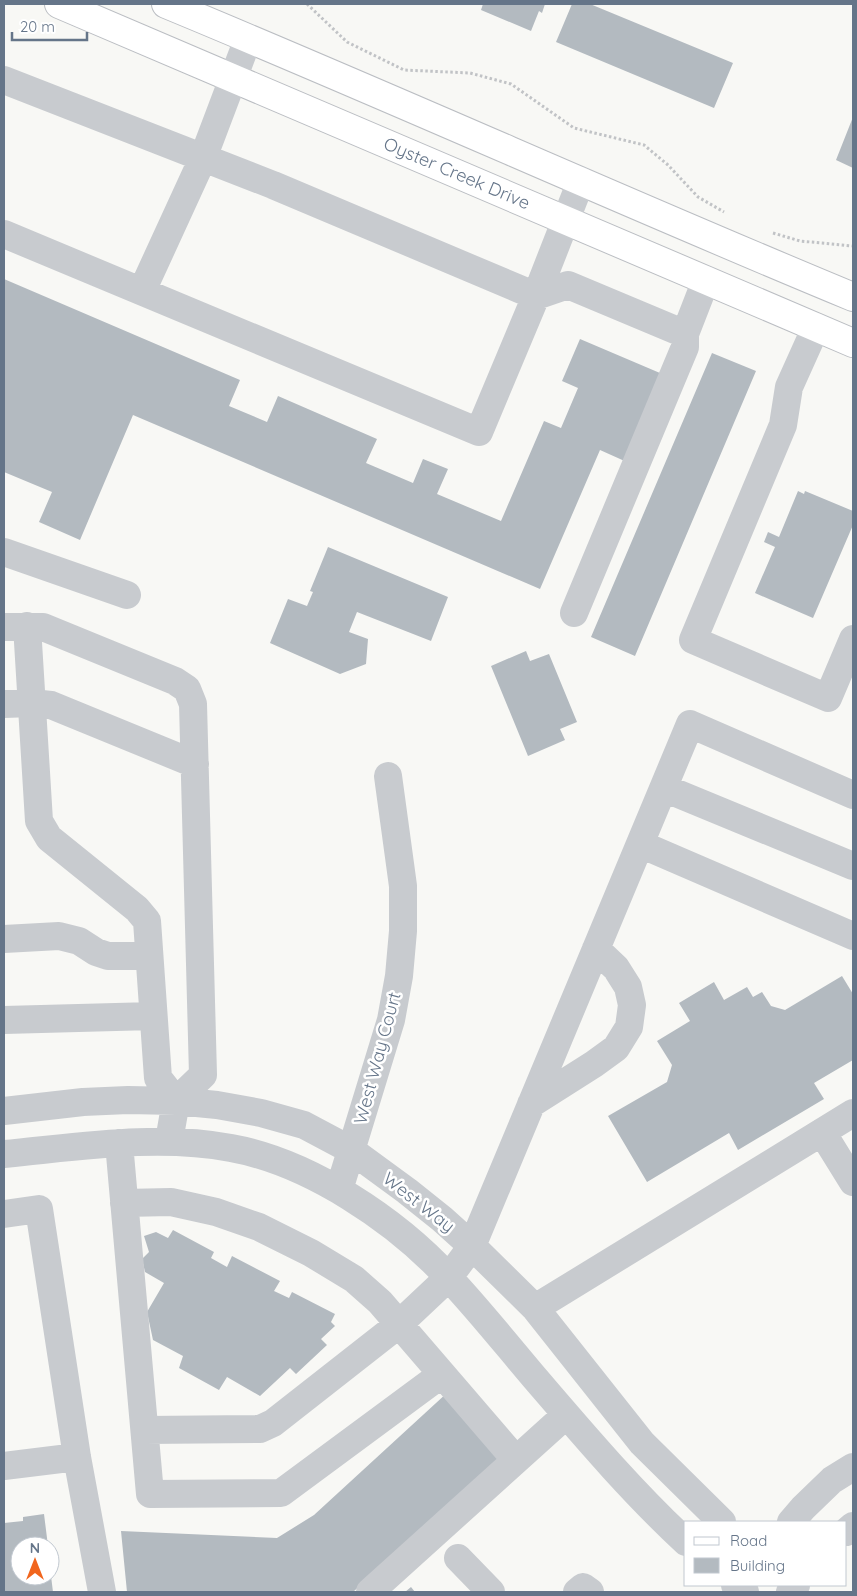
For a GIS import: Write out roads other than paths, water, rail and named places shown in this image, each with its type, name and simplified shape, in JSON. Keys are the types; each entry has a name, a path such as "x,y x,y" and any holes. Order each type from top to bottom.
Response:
{"main road":[{"name":"Oyster Creek Drive","path":"59,4 853,343"},
{"path":"166,4 853,297"}],"street":[{"path":"142,291 203,158 248,39"},
{"path":"4,80 273,186 536,296 568,285 685,334"},
{"path":"4,234 478,432 536,296 581,181"},
{"path":"574,613 685,347 685,334 706,280"},
{"path":"816,327 789,387 783,426 693,640 828,698 853,639"},
{"path":"4,552 127,595"},
{"path":"170,1141 176,1101 203,1075 193,704 186,689 174,681 43,626 16,626 32,703 39,821 49,838 138,909 146,921 158,1078 176,1101"},
{"path":"4,704 32,703 51,705 195,764"},
{"path":"145,1430 260,1429 273,1424 398,1325 449,1277 472,1246 690,724 853,795"},
{"name":"West Way Court","path":"338,1190 390,1020 398,976 403,931 403,886 388,776"},
{"path":"664,788 853,866"},
{"path":"640,844 853,936"},
{"path":"4,939 58,936 79,941 96,952 108,956 149,956"},
{"path":"531,1104 616,1048 629,1027 632,1005 628,986 616,968 596,949"},
{"path":"4,1020 154,1016"},
{"name":"West Way","path":"4,1111 83,1102 128,1100 176,1101 217,1105 261,1113 304,1125 351,1150 414,1196 472,1246 534,1308 642,1442 721,1521"},
{"path":"534,1308 853,1113"},
{"path":"822,1132 853,1182"},
{"name":"West Way","path":"4,1154 119,1143 170,1141 230,1148 258,1154 297,1168 338,1190 384,1220 418,1247 449,1277 566,1415 654,1512 684,1540"},
{"path":"119,1143 150,1494 281,1493 442,1374"},
{"path":"124,1203 171,1202 216,1212 258,1226 311,1253 354,1279 380,1302 516,1460"},
{"path":"4,1214 39,1209 77,1457 102,1592"},
{"path":"370,1592 566,1415"},
{"path":"4,1462 77,1457"},
{"path":"791,1521 832,1480 853,1467"},
{"path":"458,1558 491,1592"},
{"path":"577,1592 583,1587 590,1592"}]}
